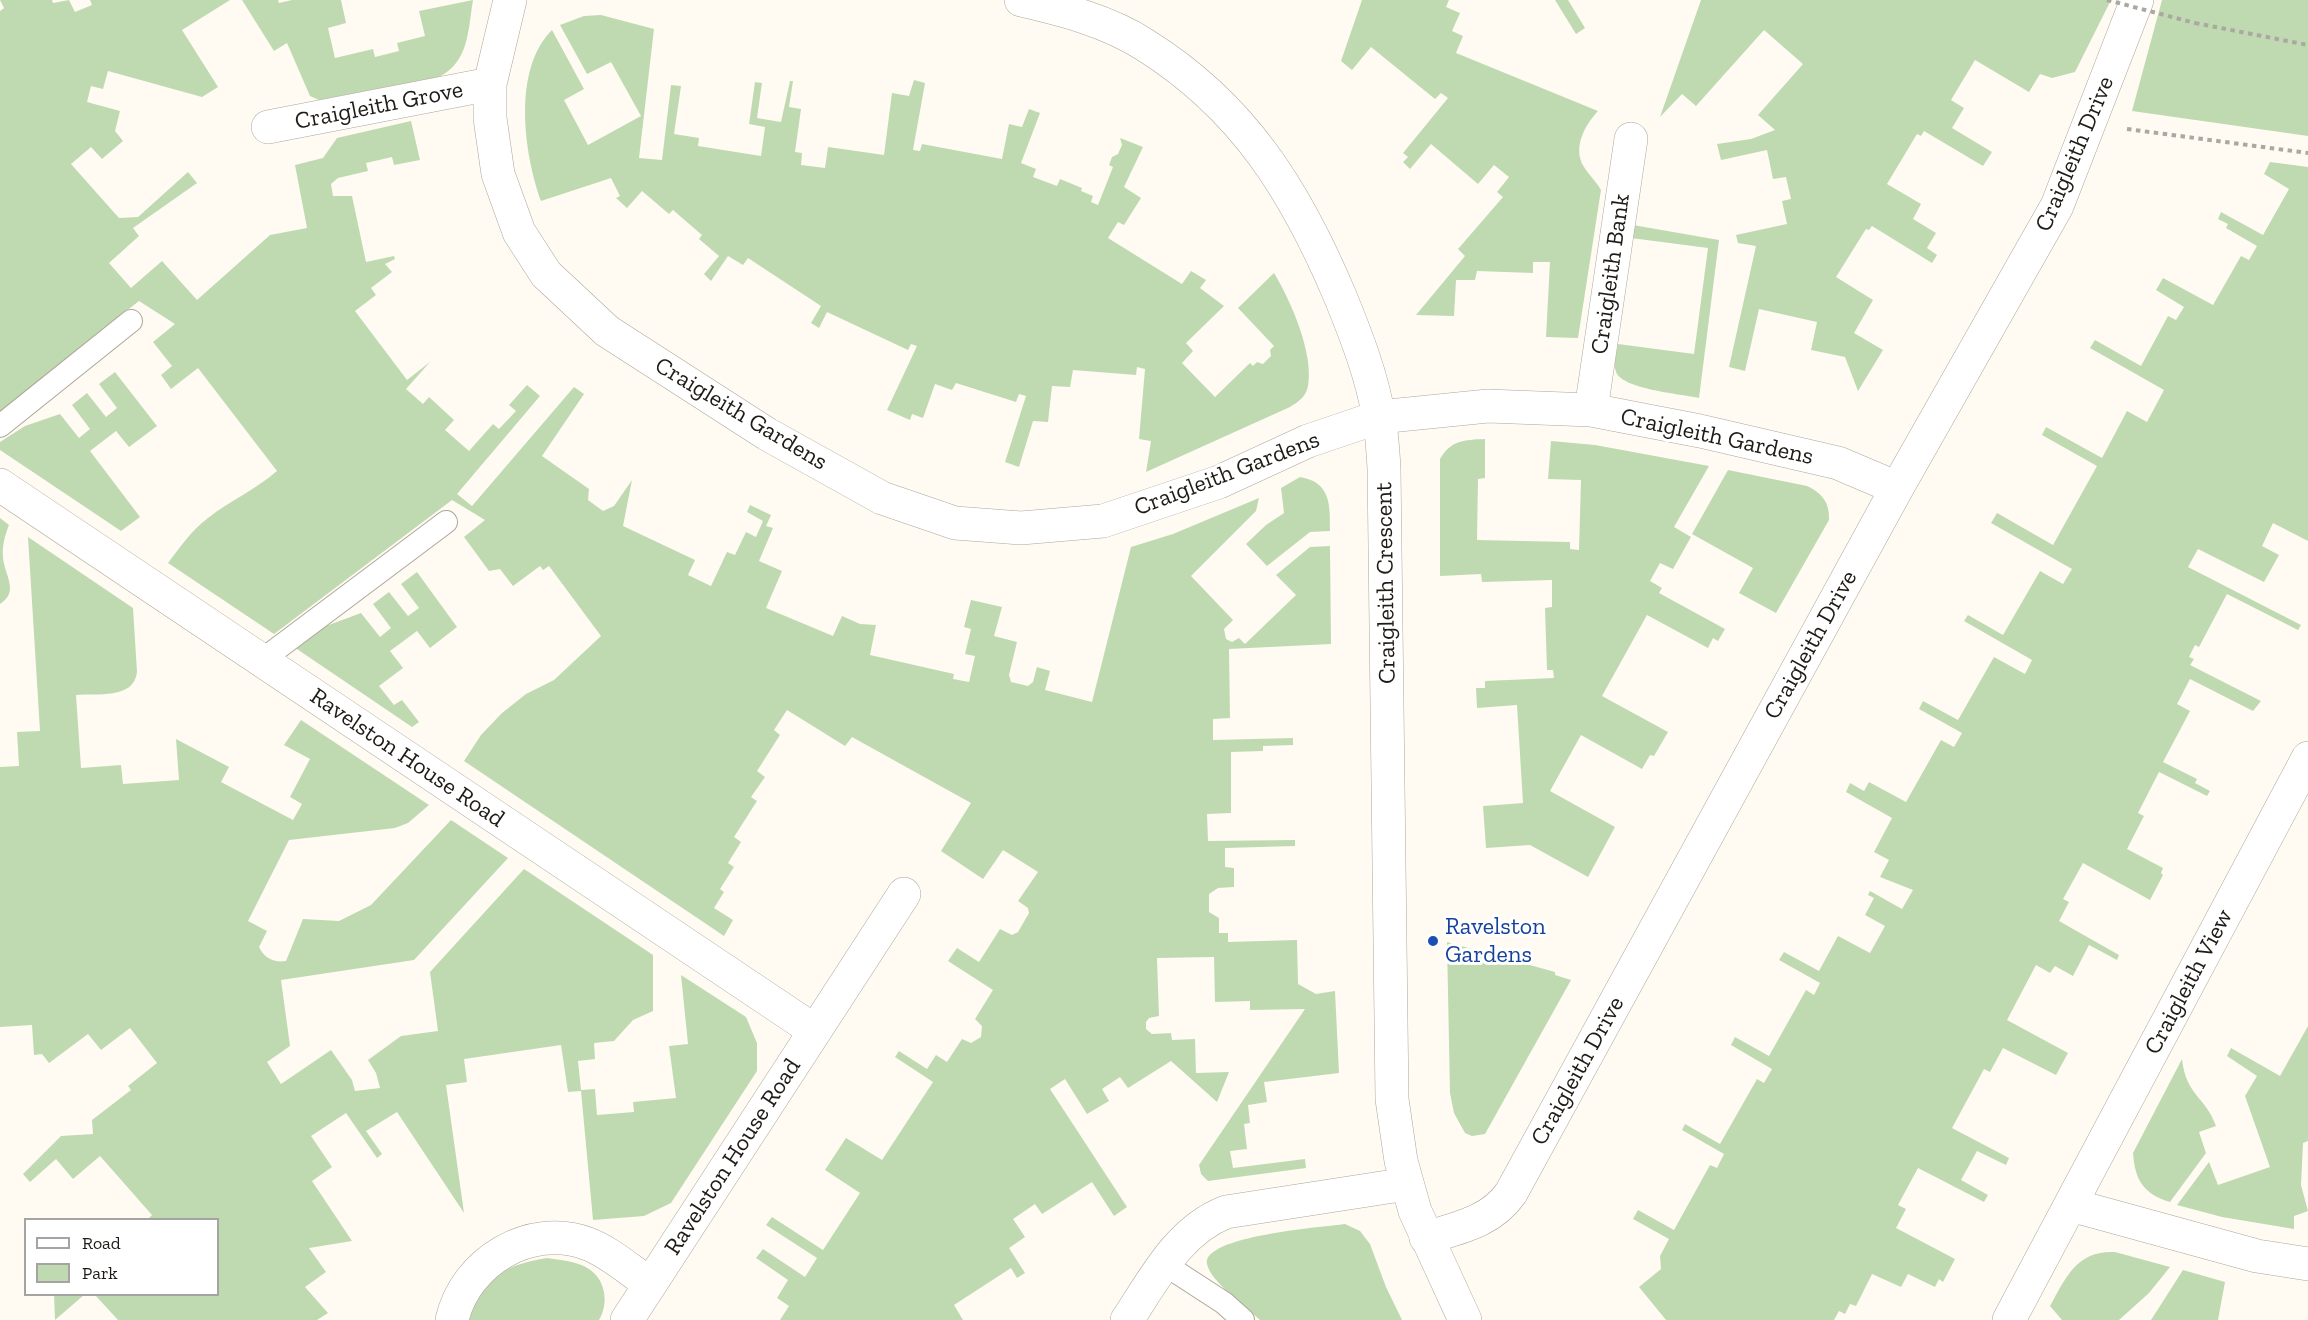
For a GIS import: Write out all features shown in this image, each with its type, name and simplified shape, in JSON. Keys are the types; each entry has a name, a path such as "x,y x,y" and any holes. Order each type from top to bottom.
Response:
{"street":[{"name":"Craigleith Gardens","path":"510,0 490,84 490,118 498,174 519,232 546,274 606,331 767,434 882,498 955,523 1021,528 1103,521 1219,482 1308,441 1379,417 1488,406 1591,410 1838,463 1897,488"},
{"name":"Craigleith Crescent","path":"1021,0 1100,22 1144,44 1215,99 1250,136 1276,169 1305,217 1353,328 1379,417 1384,468 1392,1100 1407,1184 1426,1238 1465,1320"},
{"name":"Craigleith Drive","path":"1426,1238 1489,1216 1501,1208 1510,1193 1897,488 2057,207 2137,0"},
{"name":"Craigleith Grove","path":"268,127 490,84"},
{"name":"Craigleith Bank","path":"1591,410 1631,139"},
{"name":"Ravelston House Road","path":"0,485 815,1031"},
{"name":"Craigleith View","path":"2009,1320 2308,758"},
{"name":"Ravelston House Road","path":"627,1320 904,894"},
{"path":"1127,1320 1184,1238 1195,1228 1226,1212 1407,1184"},
{"path":"2071,1205 2257,1256 2308,1264"},
{"path":"452,1320 455,1305 479,1268 499,1253 521,1244 541,1240 562,1239 588,1244 650,1284"}],"lane":[{"path":"0,426 131,321"},
{"path":"262,660 446,522"},
{"path":"1164,1264 1224,1303 1243,1320"}],"path":[{"path":"2107,0 2195,23 2308,45"},
{"path":"2091,124 2308,153"}],"green space":[{"path":"0,0 52,0 53,3 69,0 75,12 92,5 90,0 230,0 182,30 218,87 202,97 108,71 103,89 91,86 87,102 120,111 115,131 123,141 102,159 91,147 71,164 119,218 138,217 188,172 197,183 133,228 139,236 109,263 131,288 162,261 197,300 270,235 307,228 295,165 323,158 337,138 411,121 420,160 394,165 392,157 366,163 368,171 338,178 331,184 333,196 352,196 366,262 394,256 395,259 385,264 392,272 371,288 376,295 355,311 407,380 430,362 406,389 423,404 429,397 454,420 445,430 469,451 493,424 499,429 516,411 509,405 527,385 540,396 457,494 472,506 574,387 584,394 542,456 589,489 588,500 603,511 614,506 632,480 623,526 695,560 688,575 711,586 727,552 735,555 746,532 756,537 763,521 747,512 750,505 771,515 766,526 773,528 759,561 782,571 766,608 833,636 842,616 860,624 876,625 870,655 954,674 953,679 969,682 975,656 965,654 971,629 964,627 971,600 1002,607 994,636 1017,642 1009,675 1011,682 1028,686 1033,682 1037,667 1050,671 1045,690 1092,702 1131,547 1173,534 1259,498 1256,511 1191,576 1233,620 1224,629 1226,639 1232,642 1239,638 1245,644 1296,595 1276,575 1310,547 1330,546 1331,644 1229,649 1230,718 1213,719 1213,740 1293,738 1293,745 1263,746 1263,751 1231,752 1231,813 1207,814 1208,841 1295,840 1295,846 1225,848 1225,867 1234,868 1234,887 1218,888 1209,894 1209,912 1219,918 1219,933 1228,933 1228,942 1297,940 1298,984 1316,994 1335,991 1339,1073 1264,1082 1267,1102 1248,1105 1250,1123 1244,1124 1247,1149 1230,1151 1233,1168 1305,1159 1306,1168 1208,1181 1201,1174 1199,1165 1305,1009 1250,1010 1250,1001 1215,1002 1214,957 1157,958 1159,1016 1149,1018 1146,1022 1146,1029 1152,1034 1171,1033 1172,1040 1195,1039 1196,1073 1229,1072 1217,1102 1171,1061 1128,1088 1120,1077 1102,1089 1109,1101 1087,1114 1065,1079 1050,1089 1127,1207 1114,1216 1092,1182 1042,1214 1035,1204 1013,1219 1025,1237 1009,1248 1025,1273 1017,1278 1011,1268 954,1305 963,1320 780,1320 789,1306 777,1298 788,1280 756,1258 763,1249 805,1277 817,1258 766,1225 772,1217 823,1250 860,1193 825,1170 846,1138 882,1160 933,1082 895,1057 899,1051 927,1069 936,1055 947,1062 962,1039 971,1043 981,1037 982,1026 975,1019 993,990 948,961 957,948 979,962 1000,929 1012,935 1018,932 1029,913 1028,908 1018,901 1038,872 1003,850 983,879 941,851 971,803 852,737 845,746 787,710 774,730 780,735 757,771 765,777 751,797 757,801 734,837 741,842 728,863 734,867 720,889 724,892 714,908 733,920 724,936 464,761 481,735 502,713 526,694 554,680 601,636 549,566 543,570 540,566 513,586 500,569 489,571 464,537 485,520 452,500 274,634 168,563 186,539 202,523 277,471 198,368 171,389 161,375 172,366 153,342 175,324 139,301 0,412 0,11 4,8"},
{"path":"242,0 278,0 279,3 292,0 341,0 346,23 328,28 335,58 373,49 375,57 399,51 397,43 425,36 419,11 473,0 468,34 462,54 449,71 439,77 319,100 310,96 287,43 274,51"},
{"path":"1362,0 1449,0 1446,7 1460,13 1452,31 1463,36 1456,53 1598,111 1585,130 1579,152 1584,167 1601,190 1578,338 1546,337 1550,262 1533,262 1533,273 1477,271 1475,280 1456,280 1454,316 1416,315 1465,256 1458,249 1503,197 1497,192 1509,177 1494,165 1478,184 1431,144 1410,169 1403,162 1408,157 1403,153 1448,98 1441,93 1435,99 1371,47 1352,70 1341,61"},
{"path":"1555,0 1568,0 1585,28 1576,34"},
{"path":"1701,0 2111,0 2075,72 2052,78 2040,74 2029,92 1975,60 1951,100 1964,108 1952,128 1992,152 1983,166 1924,131 1921,136 1917,134 1887,184 1921,204 1913,219 1936,233 1927,248 1937,255 1932,263 1872,226 1869,230 1866,229 1836,277 1873,300 1854,333 1883,350 1858,391 1845,357 1811,350 1817,322 1759,309 1745,371 1729,367 1756,246 1738,243 1736,235 1787,224 1782,201 1791,199 1786,177 1773,179 1767,150 1721,160 1717,144 1751,139 1775,130 1758,115 1803,64 1764,30 1696,106 1682,94 1660,117"},
{"path":"2162,0 2308,0 2308,136 2132,111"},
{"path":"601,15 654,29 639,158 662,160 671,85 681,86 674,134 699,138 698,146 761,156 765,127 749,124 755,82 762,83 757,118 781,122 790,81 793,81 789,107 801,109 795,152 802,153 801,165 825,168 828,147 884,155 892,93 909,96 914,80 925,83 913,150 920,151 922,144 1002,159 1009,124 1022,127 1029,109 1040,113 1021,163 1036,169 1033,177 1057,186 1060,179 1082,188 1081,191 1093,196 1091,202 1098,205 1113,167 1109,165 1112,157 1118,154 1122,145 1120,138 1143,147 1124,187 1141,198 1124,225 1118,222 1108,238 1182,284 1191,271 1206,280 1200,288 1224,306 1186,343 1193,351 1182,363 1215,397 1250,363 1253,366 1257,362 1263,364 1271,356 1270,350 1274,346 1238,308 1274,273 1300,328 1308,359 1308,386 1304,396 1290,407 1146,472 1151,441 1139,439 1145,369 1137,367 1136,375 1073,370 1070,387 1052,386 1048,422 1033,421 1019,467 1005,462 1026,396 1019,394 1016,402 956,383 952,390 935,384 923,418 912,414 910,420 887,410 917,346 911,344 908,350 827,312 819,328 811,323 821,306 748,258 743,265 728,256 711,281 704,274 719,256 699,239 702,235 673,210 669,214 642,191 627,208 616,198 620,196 611,178 541,201 526,136 526,89 539,47 552,30 584,89 564,100 588,145 641,116 611,62 587,74 560,25 584,16"},
{"path":"2270,162 2308,167 2308,541 2273,523 2262,546 2279,555 2264,582 2198,549 2188,567 2301,625 2298,630 2227,594 2199,647 2195,645 2189,657 2194,659 2190,665 2261,701 2253,711 2190,679 2177,704 2190,711 2163,762 2197,779 2195,783 2210,791 2207,796 2159,772 2138,813 2144,816 2127,849 2163,868 2161,873 2163,875 2150,900 2083,863 2063,899 2069,902 2059,921 2119,955 2117,960 2089,945 2073,976 2055,966 2050,973 2036,965 2007,1020 2068,1053 2056,1075 2003,1048 1990,1072 1984,1069 1952,1128 2009,1158 2006,1165 1977,1151 1961,1180 1988,1195 1984,1202 1918,1168 1898,1205 1906,1209 1896,1228 1955,1259 1943,1282 1939,1279 1935,1287 1908,1274 1901,1287 1872,1274 1856,1306 1850,1304 1845,1314 1839,1311 1834,1320 1666,1320 1639,1287 1661,1269 1660,1256 1669,1239 1633,1219 1638,1210 1674,1230 1710,1165 1717,1168 1724,1154 1682,1130 1685,1124 1720,1144 1757,1079 1764,1083 1772,1069 1731,1045 1735,1037 1769,1056 1806,990 1814,995 1820,983 1779,960 1784,952 1819,971 1838,936 1870,953 1885,926 1865,915 1874,898 1868,895 1870,891 1902,909 1913,890 1880,877 1889,860 1874,852 1892,818 1846,792 1850,783 1864,791 1869,782 1906,802 1941,740 1954,747 1962,733 1919,709 1923,701 1958,720 1994,657 2025,674 2032,660 1964,621 1968,615 2003,635 2040,571 2063,584 2072,569 1991,523 1997,513 2053,545 2097,466 2042,435 2046,427 2102,458 2127,411 2147,422 2164,390 2090,348 2095,340 2141,366 2168,316 2176,320 2184,307 2156,290 2163,278 2213,305 2241,256 2249,260 2257,246 2226,228 2228,224 2218,219 2221,212 2263,235 2289,189 2264,174"},
{"path":"1633,225 1719,240 1699,398 1640,387 1621,378 1616,372 1618,344 1694,354 1708,248 1631,238"},
{"path":"115,372 157,426 129,447 116,431 90,451 140,517 121,531 0,450 0,442 25,426 60,414 79,438 90,429 72,405 87,393 106,417 117,408 99,384"},
{"path":"1485,439 1485,478 1478,479 1477,540 1570,542 1570,549 1579,550 1581,480 1548,479 1551,441 1595,445 1709,466 1674,527 1691,537 1673,569 1660,563 1650,581 1662,588 1659,593 1725,629 1718,641 1713,638 1708,648 1647,615 1602,696 1668,732 1654,756 1650,755 1642,769 1581,735 1550,791 1615,827 1588,877 1530,845 1486,848 1483,806 1523,803 1517,705 1477,708 1476,688 1485,688 1485,681 1554,678 1553,670 1547,670 1545,608 1552,607 1552,580 1482,582 1481,574 1440,576 1440,459 1449,448 1459,442"},
{"path":"1728,470 1807,486 1821,495 1828,508 1829,520 1776,613 1739,593 1753,568 1692,534"},
{"path":"1300,477 1318,484 1327,496 1330,531 1310,532 1267,566 1246,544 1266,525 1284,513 1281,488"},
{"path":"0,518 9,525 3,553 10,588 6,599 0,604"},
{"path":"28,537 133,608 137,672 134,681 122,691 76,695 81,768 121,765 123,784 179,780 176,739 229,767 221,782 293,820 302,804 290,797 310,759 284,745 301,720 429,805 408,823 395,828 289,840 248,921 267,931 259,947 267,957 277,961 286,961 303,919 339,921 371,905 451,820 508,858 414,960 281,980 290,1046 267,1062 281,1084 331,1050 352,1080 355,1091 380,1088 376,1073 368,1060 401,1036 438,1031 430,972 524,869 653,955 653,1011 633,1020 614,1041 594,1043 595,1059 578,1061 581,1090 595,1089 597,1115 634,1112 633,1102 676,1098 669,1046 688,1044 681,975 746,1017 757,1043 757,1071 671,1203 644,1216 593,1220 581,1091 568,1092 561,1045 464,1059 467,1082 446,1085 464,1213 397,1112 366,1131 382,1154 377,1158 346,1113 311,1136 332,1167 312,1181 352,1241 309,1248 326,1272 305,1287 328,1313 317,1320 118,1320 96,1296 219,1296 219,1218 149,1218 152,1215 100,1156 73,1179 56,1159 30,1182 23,1174 61,1136 93,1134 92,1120 131,1090 128,1086 157,1063 130,1028 101,1050 88,1034 49,1063 42,1054 34,1055 32,1025 0,1027 0,767 19,766 17,732 40,731"},
{"path":"417,572 457,627 430,648 417,631 390,651 403,668 379,686 394,705 402,700 419,722 412,727 294,647 326,626 361,613 380,637 391,628 373,604 389,592 408,616 419,608 401,584"},
{"path":"1447,942 1555,972 1555,975 1571,980 1485,1134 1472,1136 1465,1133 1454,1113 1450,1093"},
{"path":"2308,1026 2308,1141 2303,1143 2301,1185 2308,1211 2294,1216 2294,1229 2222,1217 2177,1205 2209,1162 2218,1185 2270,1167 2245,1096 2257,1076 2227,1056 2231,1048 2280,1076"},
{"path":"2182,1059 2184,1071 2192,1089 2207,1108 2216,1126 2199,1132 2206,1153 2170,1202 2154,1195 2142,1185 2136,1171 2133,1153"},
{"path":"1345,1224 1360,1231 1370,1244 1386,1287 1402,1320 1260,1320 1222,1286 1207,1264 1211,1254 1223,1246 1243,1240"},
{"path":"2115,1252 2170,1267 2149,1293 2119,1320 2062,1320 2050,1306 2074,1267 2091,1256"},
{"path":"547,1258 579,1264 595,1274 602,1286 605,1300 599,1320 467,1320 477,1294 490,1279 518,1265"},
{"path":"2183,1270 2225,1282 2218,1320 2151,1320"},
{"path":"54,1296 83,1296 55,1320"}],"place":[{"name":"Ravelston Gardens","path":"1433,941"}]}
